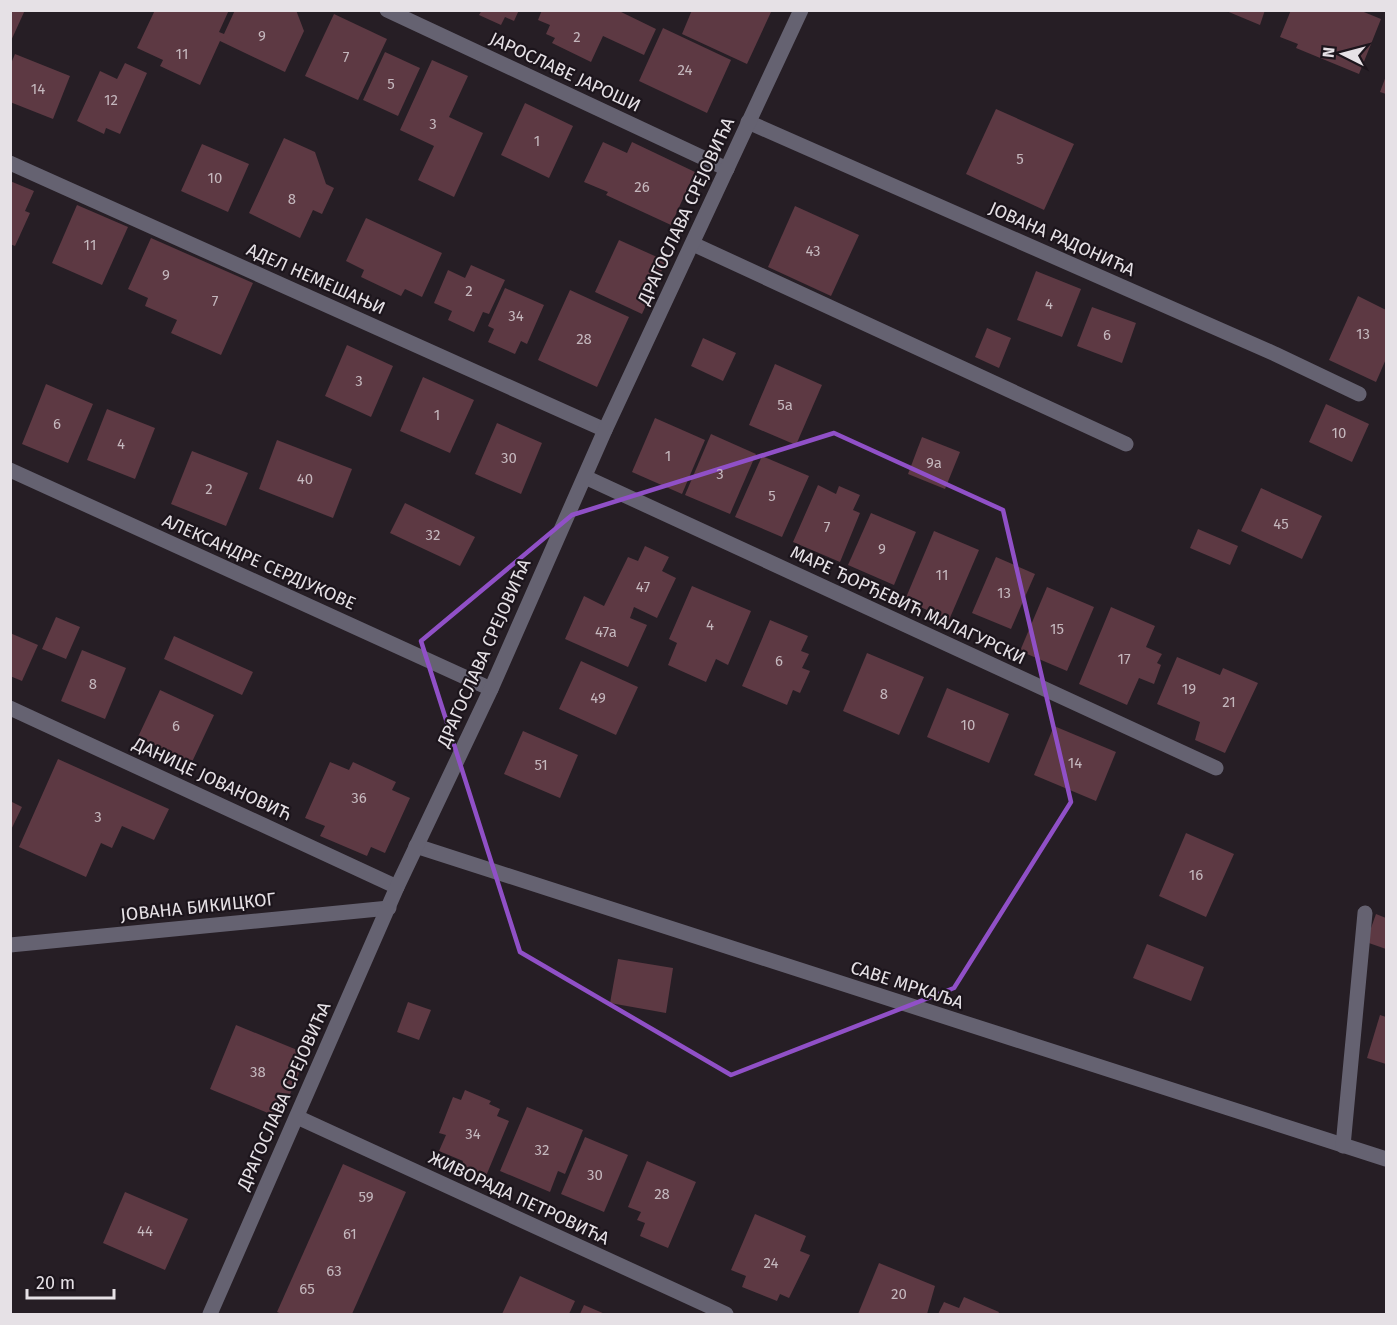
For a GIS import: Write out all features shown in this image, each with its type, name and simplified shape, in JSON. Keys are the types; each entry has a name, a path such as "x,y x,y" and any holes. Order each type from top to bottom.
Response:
{"street":[{"name":"ЈАРОСЛАВЕ ЈАРОШИ","path":"387,10 727,169"},
{"name":"ДРАГОСЛАВА СРЕЈОВИЋА","path":"210,1314 397,887 491,689 605,430 801,10"},
{"name":"ЈОВАНА РАДОНИЋА","path":"748,122 1275,354 1359,394"},
{"name":"АДЕЛ НЕМЕШАЊИ","path":"10,163 605,430"},
{"path":"693,244 1126,444"},
{"name":"АЛЕКСАНДРЕ СЕРДЈУКОВЕ","path":"10,470 491,689"},
{"name":"МАРЕ ЂОРЂЕВИЋ МАЛАГУРСКИ","path":"585,477 1216,768"},
{"name":"ДАНИЦЕ ЈОВАНОВИЋ","path":"10,708 397,887"},
{"name":"САВЕ МРКАЉА","path":"416,846 1386,1159"},
{"name":"ЈОВАНА БИКИЦКОГ","path":"10,945 388,908"},
{"path":"1343,1146 1365,912"},
{"name":"ЖИВОРАДА ПЕТРОВИЋА","path":"297,1117 726,1314"}],"highlighted area":[{"path":"834,433 1003,510 1071,802 954,988 731,1075 520,952 421,641 572,515"}],"building":[{"path":"10,10 25,10 10,43"},
{"path":"155,10 229,10 219,32 224,34 235,10 296,10 304,31 285,72 220,41 200,85 160,66 163,60 137,48"},
{"path":"482,10 519,10 514,21 505,17 501,25 479,15"},
{"path":"542,10 617,10 656,29 644,55 603,36 591,62 552,43 555,38 546,34 550,25 538,20"},
{"path":"692,10 767,10 771,12 747,64 682,34"},
{"path":"1224,10 1265,10 1260,25"},
{"path":"1291,10 1359,10 1381,19 1359,74 1296,48 1298,44 1280,37"},
{"path":"334,14 387,39 358,100 305,76"},
{"path":"663,28 731,60 707,113 639,81"},
{"path":"385,52 420,68 398,116 363,100"},
{"path":"15,54 70,76 53,119 10,102 10,66"},
{"path":"432,60 468,76 449,117 483,133 454,197 418,180 434,146 400,130"},
{"path":"125,63 147,73 120,134 106,128 104,134 77,121 100,71 117,79"},
{"path":"1386,76 1386,94 1380,92"},
{"path":"525,103 573,126 549,178 501,155"},
{"path":"996,109 1074,144 1044,210 966,174"},
{"path":"284,138 315,152 326,184 334,188 322,214 313,210 300,238 249,213"},
{"path":"603,142 627,153 632,142 695,172 671,225 606,195 608,192 584,182"},
{"path":"202,144 249,164 228,212 181,191"},
{"path":"10,181 34,191 25,211 30,213 15,246 10,244"},
{"path":"77,205 128,227 102,285 52,263"},
{"path":"795,206 859,235 831,296 768,267"},
{"path":"366,218 442,253 422,297 405,289 401,296 361,277 364,270 346,261"},
{"path":"151,238 253,283 221,355 171,333 177,320 145,306 148,298 128,289"},
{"path":"619,240 666,261 642,314 595,292"},
{"path":"471,265 505,280 489,314 483,312 474,332 448,320 452,311 434,303 448,270 465,278"},
{"path":"1036,271 1081,289 1062,337 1017,320"},
{"path":"505,288 544,305 527,344 521,341 515,354 488,342 494,329 488,326"},
{"path":"570,290 629,317 597,387 538,360"},
{"path":"1358,296 1386,310 1386,359 1376,382 1329,360"},
{"path":"1092,307 1136,323 1122,363 1077,346"},
{"path":"987,328 1011,338 999,368 975,357"},
{"path":"703,338 736,353 723,381 691,366"},
{"path":"347,345 393,366 371,417 325,396"},
{"path":"775,364 822,385 796,445 749,425"},
{"path":"423,377 474,400 450,453 400,431"},
{"path":"46,384 93,404 68,463 22,444"},
{"path":"1326,404 1369,424 1352,462 1309,442"},
{"path":"107,409 155,428 135,479 87,460"},
{"path":"655,418 705,440 682,494 632,472"},
{"path":"497,423 542,443 521,494 475,474"},
{"path":"711,434 756,454 730,514 685,495"},
{"path":"922,437 960,452 945,489 908,474"},
{"path":"277,440 352,469 333,518 259,489"},
{"path":"192,451 248,473 226,526 171,504"},
{"path":"762,456 809,476 782,537 735,517"},
{"path":"818,485 836,494 839,486 860,495 853,510 860,513 840,562 793,542"},
{"path":"1261,488 1322,516 1302,559 1241,531"},
{"path":"405,503 475,537 460,566 390,533"},
{"path":"871,513 916,532 894,585 848,565"},
{"path":"1198,529 1238,546 1230,565 1190,548"},
{"path":"934,531 979,550 949,620 905,600"},
{"path":"645,546 669,557 662,571 676,578 657,618 634,607 630,618 647,625 628,667 565,639 584,596 604,606 628,557 638,561"},
{"path":"996,557 1035,574 1011,629 972,613"},
{"path":"692,586 751,611 728,665 716,659 706,682 668,665 677,643 669,639"},
{"path":"1047,587 1094,607 1067,671 1020,651"},
{"path":"1111,607 1155,626 1146,647 1162,654 1157,663 1161,665 1154,684 1139,678 1127,705 1079,684"},
{"path":"56,617 80,627 66,659 42,649"},
{"path":"770,620 808,636 801,651 809,654 802,668 810,671 800,693 793,690 787,705 742,686"},
{"path":"10,633 38,645 22,681 10,676"},
{"path":"174,636 253,672 242,695 164,659"},
{"path":"82,650 126,668 105,719 61,701"},
{"path":"867,653 924,677 899,735 843,711"},
{"path":"1177,657 1220,675 1223,668 1258,683 1225,753 1195,740 1200,722 1157,704"},
{"path":"581,661 638,687 616,735 559,709"},
{"path":"947,688 1009,714 989,763 927,737"},
{"path":"160,690 214,715 192,762 138,737"},
{"path":"1054,726 1116,752 1096,801 1034,775"},
{"path":"523,731 578,755 560,798 504,774"},
{"path":"58,759 169,809 154,840 122,826 112,848 101,843 86,877 19,847"},
{"path":"330,762 349,770 353,762 396,782 392,790 410,798 385,853 371,847 367,856 320,836 325,826 305,818"},
{"path":"10,801 22,807 10,832"},
{"path":"1186,833 1234,854 1206,917 1159,896"},
{"path":"1376,914 1386,918 1386,949 1366,942"},
{"path":"1147,944 1204,967 1191,1001 1133,978"},
{"path":"618,959 673,968 666,1013 610,1003"},
{"path":"408,1002 431,1010 419,1040 397,1032"},
{"path":"1380,1015 1386,1017 1386,1064 1367,1058"},
{"path":"236,1025 307,1054 280,1118 210,1089"},
{"path":"465,1090 491,1101 489,1104 500,1109 497,1116 509,1121 486,1176 461,1166 463,1161 439,1151 446,1135 439,1133 453,1097 461,1100"},
{"path":"527,1107 583,1130 565,1174 558,1171 550,1192 500,1171"},
{"path":"585,1137 628,1155 604,1212 561,1194"},
{"path":"647,1161 696,1182 668,1248 640,1236 645,1223 637,1220 641,1212 628,1207"},
{"path":"343,1164 406,1192 352,1314 282,1314 277,1312"},
{"path":"125,1192 188,1219 165,1270 103,1243"},
{"path":"755,1214 806,1236 800,1251 810,1255 789,1298 780,1294 777,1301 742,1287 746,1276 731,1270"},
{"path":"879,1263 935,1286 927,1314 858,1314"},
{"path":"520,1276 575,1301 569,1314 502,1314"},
{"path":"964,1297 999,1312 998,1314 938,1314 944,1302 959,1308"},
{"path":"584,1305 605,1314 580,1314"}]}
